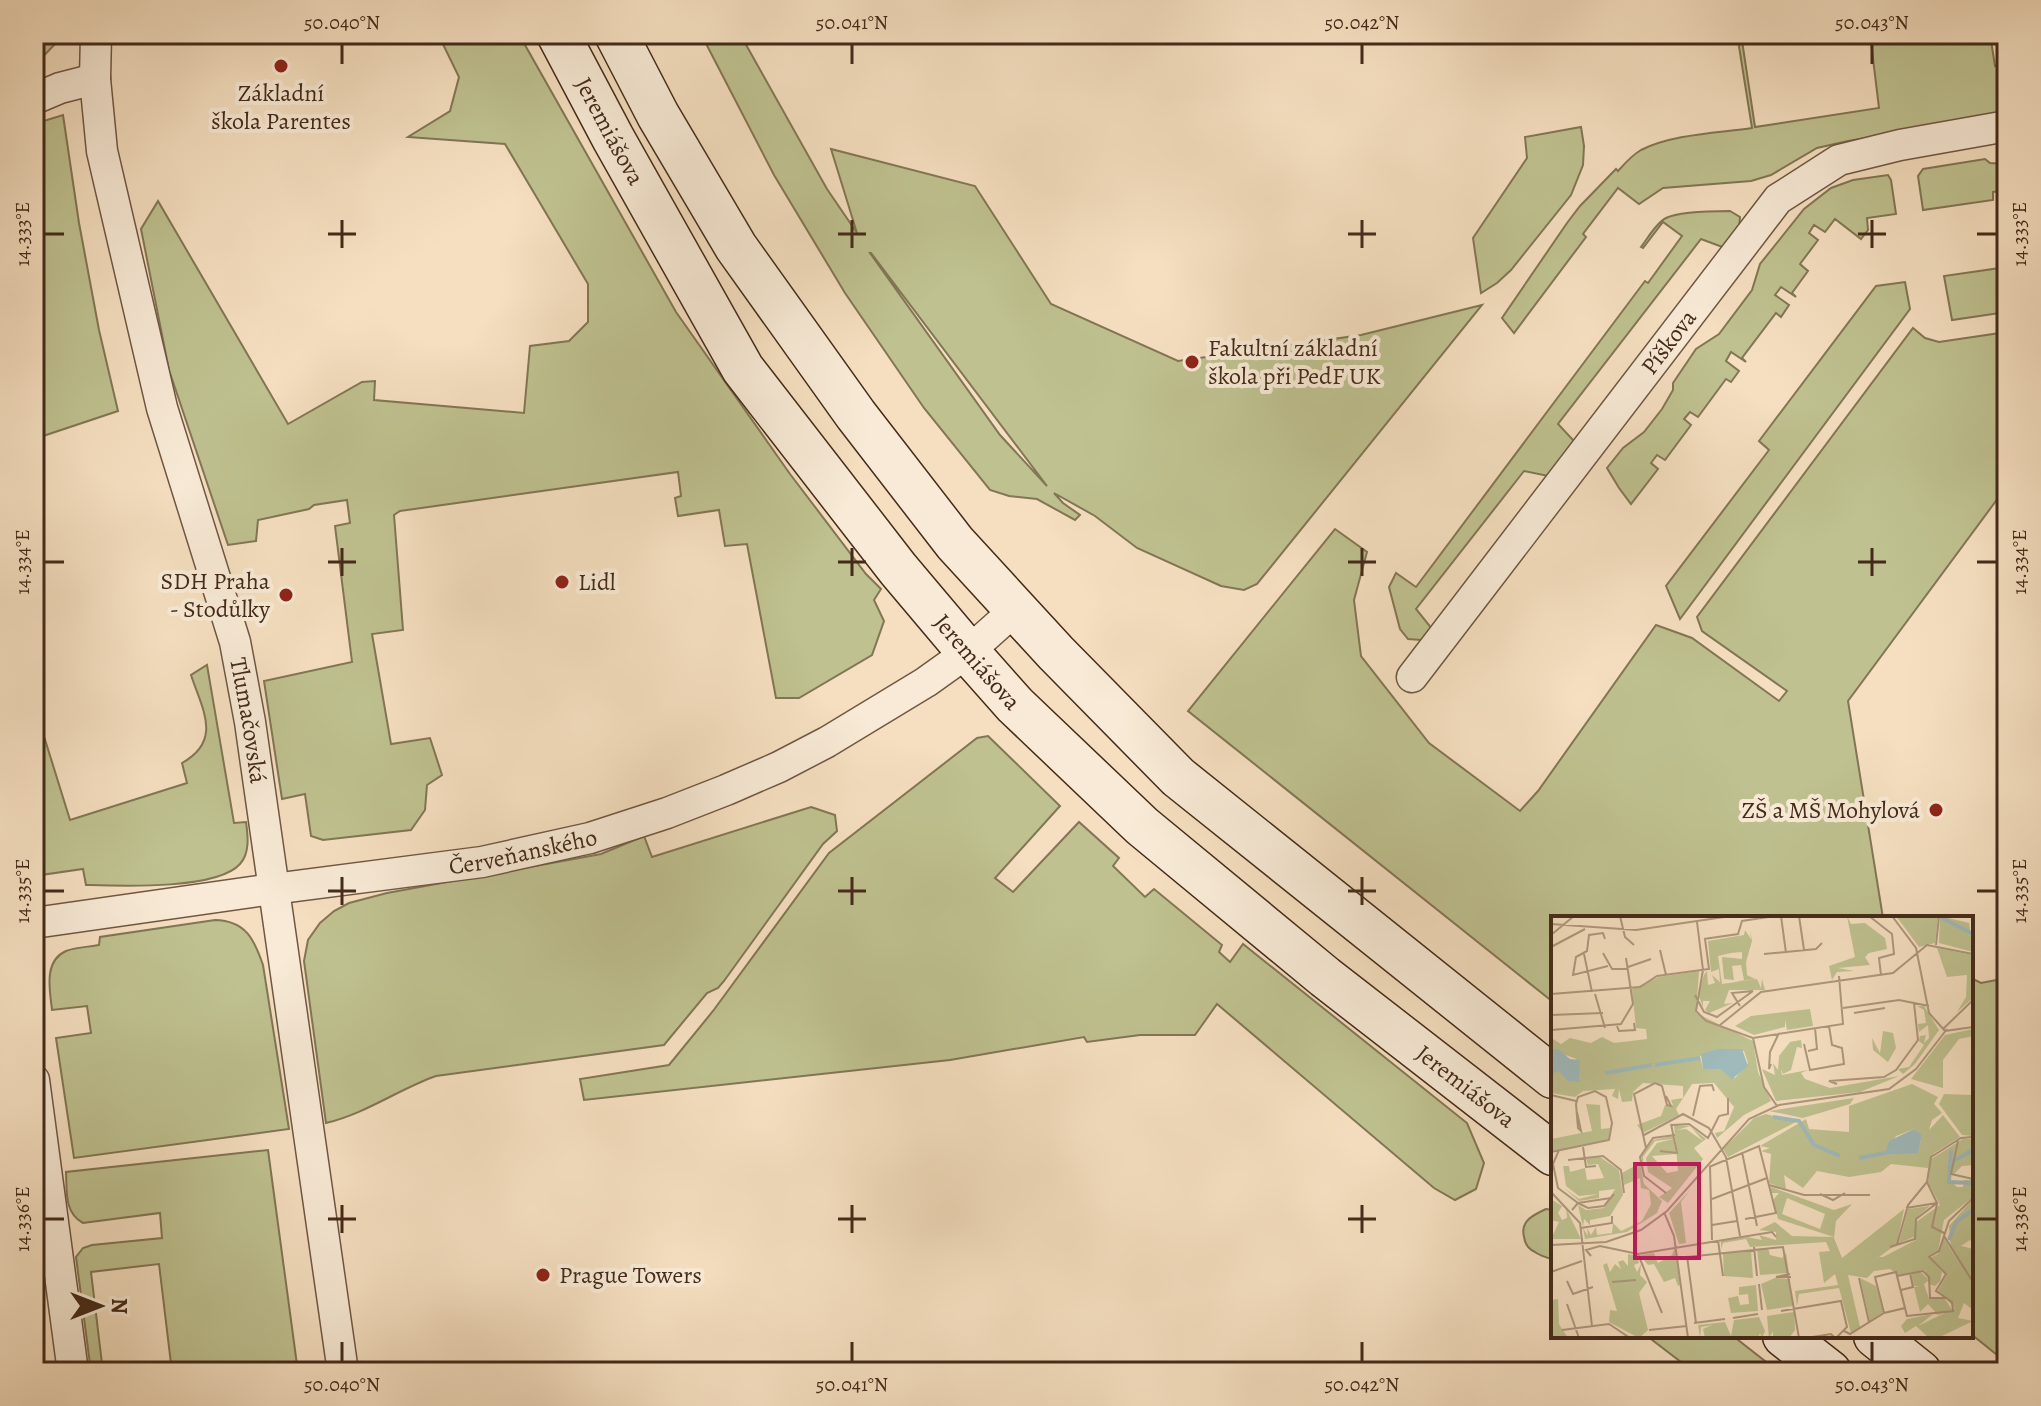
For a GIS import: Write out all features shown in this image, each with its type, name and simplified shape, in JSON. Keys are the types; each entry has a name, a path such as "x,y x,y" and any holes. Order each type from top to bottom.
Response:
{"main road":[{"name":"Jeremiášova","path":"558,34 743,369 898,569 1015,705 1142,826 1325,977 1551,1152"},
{"name":"Jeremiášova","path":"616,34 658,115 736,247 874,438 955,543 1015,610 1178,777 1551,1075"},
{"path":"1787,1338 1830,1372"},
{"path":"1878,1338 1920,1372"}],"street":[{"name":"Tlumačovská","path":"96,34 95,79 102,151 162,408 235,642 250,722 343,1372"},
{"path":"34,99 95,79"},
{"name":"Píškova","path":"1412,677 1778,199 1839,160 1886,147 2007,126"},
{"name":"Červeňanského","path":"34,923 482,862 590,838 667,813 779,767 827,742 968,652 1015,610"},
{"path":"34,1080 37,1126 73,1372"}],"green space":[{"path":"34,34 58,34 56,43 34,66"},
{"path":"438,34 521,34 676,312 790,474 866,574 881,589 874,600 884,621 872,655 799,698 776,698 747,544 725,546 719,510 678,516 675,498 681,496 678,472 400,511 394,515 403,630 372,634 391,744 430,738 442,775 427,785 425,810 411,830 323,840 311,836 305,794 282,799 264,681 352,662 335,526 350,523 347,500 258,520 256,541 228,545 169,370 141,229 158,201 288,424 362,382 375,381 374,400 524,413 530,346 569,341 588,322 588,284 505,144 408,137 450,111 459,77"},
{"path":"701,34 740,34 827,189 857,233 831,149 975,186 1051,304 1178,361 1361,335 1482,305 1257,584 1244,590 1221,586 1137,548 1095,516 1054,493 1080,515 1075,520 1037,499 990,490 924,408 845,293 774,175","holes":["871,253 1047,486 1000,435"]},
{"path":"1737,34 1741,34 1755,127 1879,108 1870,34 1990,34 1995,66 2007,64 2007,115 1817,148 1771,175 1751,181 1663,188 1639,204 1618,188 1583,234 1586,237 1514,333 1502,318 1580,206 1616,169 1618,171 1641,150 1653,145 1695,135 1752,128"},
{"path":"63,115 79,223 118,411 34,439 34,214 42,211 34,185 34,124"},
{"path":"1581,127 1583,165 1571,195 1511,270 1481,293 1473,238 1527,158 1525,137"},
{"path":"1985,159 1990,163 2007,164 2007,199 2004,199 2002,191 1993,192 1993,200 1923,210 1918,176 1923,169"},
{"path":"1888,175 1896,214 1867,218 1868,230 1861,239 1835,219 1825,232 1814,225 1809,233 1818,240 1800,264 1808,271 1792,293 1796,297 1781,287 1775,295 1789,305 1781,317 1776,313 1742,358 1746,362 1731,352 1726,361 1739,371 1731,382 1726,379 1698,417 1690,412 1684,419 1691,425 1665,460 1657,455 1651,463 1658,469 1631,504 1607,468 1623,448 1644,432 1662,409 1673,390 1673,383 1696,349 1719,334 1752,290 1760,264 1804,209 1831,188 1853,180"},
{"path":"1730,211 1740,217 1739,229 1725,248 1701,239 1558,424 1574,441 1548,476 1524,471 1416,609 1433,630 1421,640 1408,639 1400,629 1389,587 1396,573 1416,587 1682,236 1663,222 1641,247 1652,231 1662,220 1672,216"},
{"path":"2007,267 2007,312 1952,320 1944,276"},
{"path":"1905,282 1910,309 1680,619 1666,586 1769,450 1759,441 1876,286"},
{"path":"1913,328 1925,338 1939,342 2007,332 2007,486 1848,701 1883,916 1551,916 1551,1000 1188,711 1335,529 1367,552 1354,600 1361,656 1429,743 1520,811 1538,791 1656,625 1692,638 1779,701 1787,691 1702,631 1697,617"},
{"path":"207,665 234,823 246,822 247,850 240,864 211,878 167,885 86,885 83,869 34,876 34,704 70,820 187,783 182,763 195,754 206,734 204,712 191,675"},
{"path":"988,736 1060,806 995,878 1013,892 1079,822 1119,858 1113,866 1145,897 1154,889 1222,945 1219,952 1230,962 1243,944 1467,1123 1484,1163 1476,1189 1455,1200 1434,1188 1217,1004 1195,1035 1140,1035 1087,1042 1084,1037 950,1060 584,1100 580,1079 669,1065 713,1011 829,853 977,738"},
{"path":"811,807 835,815 837,831 823,844 724,981 707,993 664,1045 436,1076 354,1114 326,1123 304,961 308,940 320,923 334,911 349,903 387,893 601,854 644,836 652,857"},
{"path":"215,920 234,924 247,933 263,965 289,1129 74,1158 56,1038 91,1033 87,1006 52,1010 49,986 54,962 66,951 99,945 100,937"},
{"path":"2007,978 2007,1363 1973,1336 1973,979 1981,983"},
{"path":"268,1150 298,1372 172,1372 159,1264 91,1272 103,1372 91,1372 76,1257 83,1248 92,1245 162,1238 160,1213 83,1223 70,1207 66,1172"},
{"path":"1551,1210 1551,1259 1539,1255 1526,1244 1523,1231 1532,1216"},
{"path":"1650,1338 1736,1338 1779,1372 1694,1372"}],"place":[{"name":"Základní škola Parentes","path":"281,66"},
{"name":"Fakultní základní škola při PedF UK","path":"1192,362"},
{"name":"Lidl","path":"562,582"},
{"name":"SDH Praha - Stodůlky","path":"286,595"},
{"name":"ZŠ a MŠ Mohylová","path":"1936,810"},
{"name":"Prague Towers","path":"543,1275"}]}
